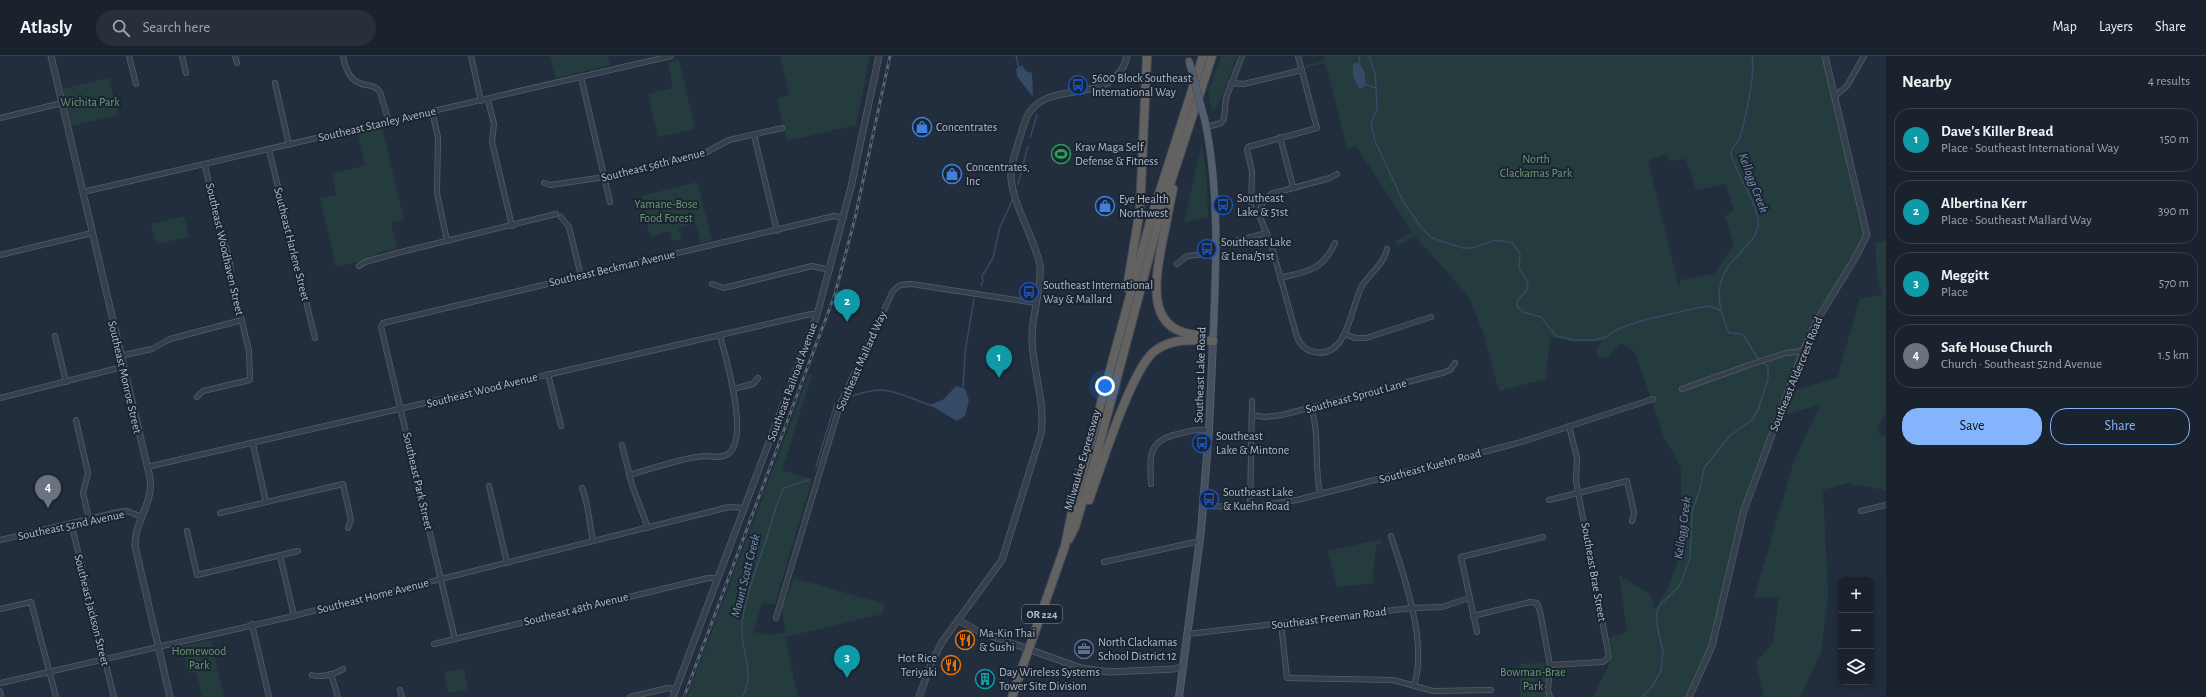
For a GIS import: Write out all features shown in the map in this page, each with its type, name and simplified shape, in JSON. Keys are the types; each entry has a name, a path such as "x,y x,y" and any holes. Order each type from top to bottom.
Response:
{"highway":[{"path":"1118,339 1140,208 1147,56"},
{"name":"Milwaukie Expressway","path":"1012,697 1065,546 1073,507 1167,165 1204,56"},
{"name":"Milwaukie Expressway","path":"1065,546 1075,527 1151,248 1182,144 1212,56"},
{"path":"1182,144 1157,268 1157,299 1165,321 1177,331 1213,338"},
{"path":"1075,527 1088,502 1132,387 1143,363 1156,350 1169,343 1213,338"}],"main road":[{"name":"Southeast Lake Road","path":"1179,697 1200,541 1203,506 1209,430 1215,250 1214,181 1206,124 1188,58"}],"street":[{"name":"Southeast Monroe Street","path":"51,56 122,367 148,467 150,491 136,534 136,550 170,697"},
{"path":"129,56 136,84"},
{"path":"182,56 186,73"},
{"path":"235,56 237,64"},
{"path":"343,56 346,69 351,78 364,85 378,88 389,122"},
{"path":"471,56 481,101"},
{"name":"Southeast Stanley Avenue","path":"83,192 205,165 432,111 488,100 671,56"},
{"name":"Southeast Railroad Avenue","path":"673,697 817,315 844,218 879,56"},
{"path":"919,697 936,653 1002,560 1040,438 1041,415 1032,344 1040,278 1040,264 1011,178 1014,158 1026,118 1033,107 1044,100 1101,86 1110,82 1119,73 1127,56"},
{"path":"1206,124 1219,124 1224,119 1226,98 1242,56"},
{"path":"1251,209 1252,171 1247,148 1317,128 1298,56"},
{"name":"Southeast Aldercrest Road","path":"1688,697 1712,646 1744,510 1803,351 1819,317 1854,260 1867,235 1825,56"},
{"path":"1835,96 1847,86 1864,56"},
{"path":"1231,83 1244,84 1302,70"},
{"path":"581,77 610,202"},
{"path":"275,82 289,145"},
{"path":"488,100 494,124 492,142 512,226"},
{"path":"0,118 62,103"},
{"path":"432,111 438,137 437,193 447,241"},
{"name":"Southeast 56th Avenue","path":"544,183 550,184 605,177 705,153 726,141 782,128"},
{"path":"754,134 777,230"},
{"path":"1280,138 1293,187"},
{"name":"Southeast Harlene Street","path":"269,150 315,338"},
{"name":"Southeast Woodhaven Street","path":"197,397 203,391 250,380 249,351 231,276 230,261 214,207 205,165"},
{"path":"1337,174 1330,178 1271,194 1263,202 1260,217 1267,233 1297,337 1306,349 1318,353 1325,352 1336,345 1345,334 1358,295 1368,277 1385,258 1387,249"},
{"path":"359,266 372,260 556,214"},
{"name":"Southeast Beckman Avenue","path":"382,324 834,216 844,218"},
{"path":"561,217 567,222 570,230 581,276"},
{"path":"0,255 92,233"},
{"path":"1177,264 1187,256 1215,250 1267,233"},
{"path":"1280,278 1310,270 1328,257 1335,243"},
{"path":"712,284 724,288 812,266 830,270"},
{"name":"Southeast Mallard Way","path":"776,618 841,402 893,291 900,285 911,284 1036,303"},
{"name":"Southeast Wood Avenue","path":"148,467 811,314 817,315"},
{"path":"1345,334 1355,338 1366,338 1430,317"},
{"path":"120,356 152,349 170,339 242,320"},
{"name":"Southeast Park Street","path":"382,324 455,639"},
{"path":"55,336 66,382"},
{"path":"629,475 700,456 727,455 732,450 736,432 737,412 720,336"},
{"path":"1682,389 1749,365 1792,352 1803,351"},
{"name":"Southeast Sprout Lane","path":"1252,415 1272,417 1312,407 1442,373 1450,370 1456,363"},
{"path":"0,398 122,367"},
{"path":"548,374 561,426"},
{"path":"733,389 753,384 758,378"},
{"name":"Southeast Kuehn Road","path":"1203,506 1250,507 1297,500 1518,443 1653,399"},
{"path":"1250,507 1252,401"},
{"path":"1312,407 1316,426 1316,470 1320,493"},
{"path":"76,420 88,473 83,492 89,519"},
{"name":"Southeast Brae Street","path":"1550,665 1603,662 1609,657 1575,477 1577,458 1569,426"},
{"path":"1151,484 1151,458 1155,446 1160,440 1196,430 1209,430"},
{"path":"253,444 266,502"},
{"path":"622,445 629,475 648,528"},
{"path":"1549,500 1626,481 1634,513 1632,521"},
{"path":"220,513 343,484 351,520 348,528"},
{"path":"489,486 507,563"},
{"path":"582,488 589,508 589,525 593,541"},
{"path":"1861,511 1886,505"},
{"name":"Southeast Home Avenue","path":"0,683 252,624 294,616 648,528 729,506 745,508"},
{"name":"Southeast 52nd Avenue","path":"0,540 127,511 142,517"},
{"name":"Southeast Jackson Street","path":"71,523 114,697"},
{"path":"187,531 197,575 298,551"},
{"path":"1391,536 1412,608 1419,667 1414,685"},
{"path":"1477,632 1460,557 1543,537"},
{"path":"1104,562 1200,541"},
{"path":"280,556 294,616"},
{"name":"Southeast 48th Avenue","path":"434,644 708,578 718,578"},
{"name":"Southeast Freeman Road","path":"1188,634 1412,608 1442,606 1469,598"},
{"path":"0,609 31,602 56,697"},
{"path":"1473,616 1530,602 1536,603 1540,611 1547,661 1550,665 1548,690 1550,697"},
{"path":"958,620 975,630 1075,666 1096,671 1149,670 1184,666"},
{"path":"252,624 269,697"},
{"path":"1282,624 1287,678 1393,680 1433,691 1491,690"},
{"path":"312,675 317,677 332,674 343,669"},
{"path":"332,674 338,697"},
{"path":"630,697 668,688 676,689"},
{"path":"400,690 402,697"},
{"path":"0,691 2,697"}],"green space":[{"path":"550,56 607,56 610,65 556,78"},
{"path":"780,56 870,56 856,125 787,141 777,98 789,95"},
{"path":"1221,56 1237,56 1221,99 1212,112 1208,93"},
{"name":"North Clackamas Park","path":"1323,56 1823,56 1865,237 1816,316 1760,457 1740,514 1711,645 1686,697 1593,697 1613,656 1609,638 1627,632 1619,575 1651,595 1655,609 1667,590 1681,553 1681,468 1664,437 1635,352 1621,343 1608,357 1598,358 1597,348 1602,341 1574,342 1550,337 1546,379 1499,391 1484,335 1469,297 1415,236 1398,246 1395,242 1412,232 1356,146 1347,148 1325,63 1305,68 1304,66 1325,61","holes":["1666,154 1670,161 1686,159 1696,190 1726,184 1734,211 1725,216 1734,245 1714,274 1681,280 1679,287 1648,161"]},
{"path":"679,60 695,129 658,137 648,94 673,88 668,63"},
{"name":"Wichita Park","path":"109,78 118,115 71,126 63,89"},
{"path":"382,128 404,220 391,223 397,248 377,253 378,257 336,267 320,198 336,195 332,173 365,166 358,134"},
{"path":"1202,143 1207,184 1208,217 1184,222"},
{"name":"Yamane-Bose Food Forest","path":"697,182 712,240 701,243 696,223 678,228 682,239 672,241 670,231 650,237 641,196"},
{"path":"184,216 189,237 156,244 151,224"},
{"path":"1886,241 1886,413 1877,429 1879,434 1886,436 1886,491 1861,485 1853,487 1852,482 1823,490 1828,594 1821,652 1800,697 1764,697 1756,662 1773,643 1779,597 1754,598 1794,461 1820,405 1783,415 1791,391 1837,378 1860,298 1882,295 1877,273 1875,243"},
{"path":"809,374 812,375 782,470 812,479 775,604 762,603 753,632 769,635 785,632 782,606 794,578 885,604 883,614 785,637 798,697 687,697"},
{"path":"1381,539 1382,544 1376,545 1373,575 1374,583 1337,587 1328,551"},
{"name":"Homewood Park","path":"211,640 224,697 202,697 196,672 188,673 182,646"},
{"name":"Bowman-Brae Park","path":"1543,663 1546,668 1546,697 1520,697 1520,664"},
{"path":"464,669 468,690 448,693 444,672"}],"water":[{"path":"1355,63 1359,63 1365,73 1365,86 1362,88 1359,88 1353,77 1353,65"},
{"path":"1022,65 1026,71 1032,73 1033,95 1031,95 1017,76 1016,69"},
{"path":"956,386 965,389 969,400 965,416 957,421 930,405 944,399"}],"waterway":[{"path":"1016,56 1019,68"},
{"name":"Mount Scott Creek","path":"1359,63 1360,56"},
{"name":"Mount Scott Creek","path":"1369,56 1375,73 1376,88"},
{"name":"Kellogg Creek","path":"1752,56 1753,73 1747,108 1740,137 1731,153 1735,166 1751,197 1758,218 1758,226 1753,239 1730,264 1724,274 1719,292 1721,312 1729,333 1741,334 1744,336 1759,360"},
{"name":"Mount Scott Creek","path":"1364,84 1376,88 1377,109 1371,124 1375,141 1403,201 1421,227 1432,238 1463,248 1472,248 1496,240 1513,243 1520,254 1519,268 1528,283 1527,290 1518,300 1517,306 1523,312 1541,317 1556,336 1574,340 1594,340 1606,337 1616,330 1640,321 1709,306 1720,310"},
{"name":"Mount Scott Creek","path":"1030,138 1037,115"},
{"name":"Mount Scott Creek","path":"1018,184 1028,146"},
{"name":"Mount Scott Creek","path":"981,286 983,281 982,276 993,258 1000,227 1013,199"},
{"name":"Mount Scott Creek","path":"963,388 965,353 974,299"},
{"name":"Kellogg Creek","path":"1642,697 1651,688 1661,671 1663,652 1657,625 1657,612 1659,606 1680,585 1690,558 1692,512 1700,489 1704,468 1729,436 1752,420 1758,410 1768,379 1768,366 1762,362"},
{"name":"Mount Scott Creek","path":"852,396 864,392 884,390 901,394 932,406"},
{"name":"Mount Scott Creek","path":"816,467 835,404"},
{"name":"Mount Scott Creek","path":"742,697 748,679 742,623 752,581 776,507 784,488 809,480"}],"railway":[{"path":"684,697 835,294 855,218 890,56"}],"place":[{"name":"5600 Block Southeast International Way","path":"1078,85"},
{"name":"Concentrates","path":"922,127"},
{"name":"Krav Maga Self Defense & Fitness","path":"1061,154"},
{"name":"Concentrates, Inc","path":"952,174"},
{"name":"Southeast Lake & 51st","path":"1223,205"},
{"name":"Eye Health Northwest","path":"1105,206"},
{"name":"Southeast Lake & Lena/51st","path":"1207,249"},
{"name":"Southeast International Way & Mallard","path":"1029,292"},
{"name":"Albertina Kerr","path":"847,322"},
{"name":"Dave's Killer Bread","path":"999,378"},
{"name":"Southeast Lake & Mintone","path":"1202,443"},
{"name":"Southeast Lake & Kuehn Road","path":"1209,499"},
{"name":"Safe House Church","path":"48,508"},
{"name":"Ma-Kin Thai & Sushi","path":"965,640"},
{"name":"North Clackamas School District 12","path":"1084,649"},
{"name":"Hot Rice Teriyaki","path":"951,665"},
{"name":"Meggitt","path":"847,678"},
{"name":"Day Wireless Systems Tower Site Division","path":"985,679"}]}
